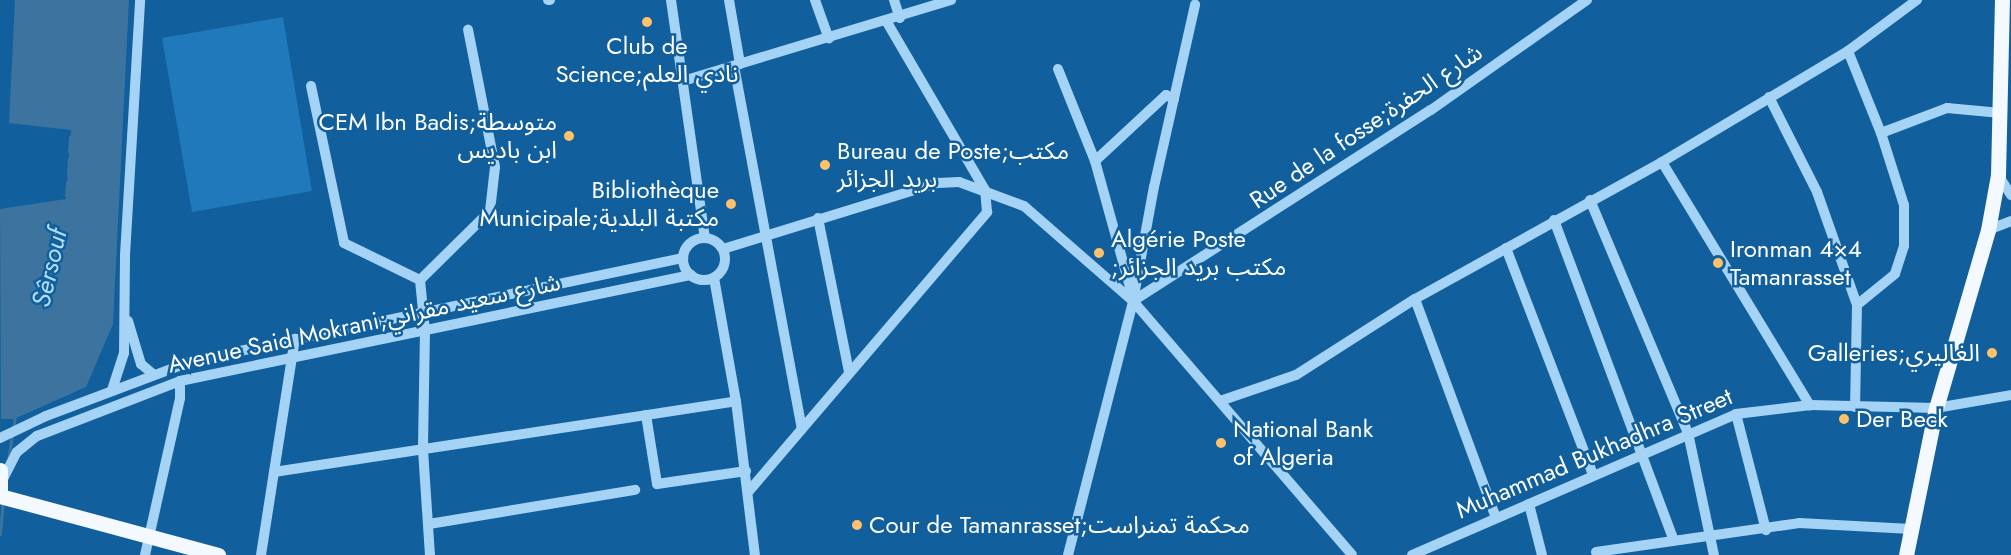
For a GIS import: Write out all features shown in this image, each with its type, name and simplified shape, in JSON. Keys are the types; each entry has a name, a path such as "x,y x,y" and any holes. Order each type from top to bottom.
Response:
{"main road":[{"path":"1906,555 1936,408 1988,230 2006,142 2001,113 2002,0"},
{"path":"1,485 148,537 218,555"}],"street":[{"path":"112,390 124,353 124,309 140,0"},
{"path":"671,0 705,238"},
{"path":"729,0 764,236 802,428"},
{"path":"815,0 829,39"},
{"path":"894,0 900,18"},
{"path":"683,81 887,22 951,0"},
{"name":"Rue de la fosse;شارع الحفرة","path":"1133,301 1431,110 1587,0"},
{"path":"1220,401 1296,375 1415,299 1662,162 1848,51 1917,0"},
{"path":"1068,555 1133,301 1195,5"},
{"path":"749,491 987,212 985,190 887,22"},
{"path":"420,280 490,211 495,167 468,30"},
{"path":"1848,51 1881,133 1904,206 1904,246 1895,274 1857,304"},
{"path":"1058,69 1095,161 1133,301"},
{"path":"311,86 344,243 420,280"},
{"path":"1095,161 1166,95 1174,99"},
{"path":"1769,97 1817,192 1857,304 1854,407"},
{"path":"1881,133 1947,108 2001,113"},
{"path":"1662,162 1810,405"},
{"path":"1998,175 2011,195"},
{"path":"705,238 723,249 938,183 959,182 1024,206 1133,301 1352,555"},
{"path":"1590,200 1688,433 1714,555"},
{"path":"818,218 849,372"},
{"path":"1554,220 1674,539"},
{"path":"1988,230 2011,221"},
{"path":"705,238 688,246 683,258 691,275 714,278"},
{"path":"1506,248 1593,475"},
{"path":"723,249 725,262 714,278 736,401 749,491 755,555"},
{"name":"Avenue Said Mokrani;شارع سعيد مقراني","path":"0,438 112,390 192,361 423,315 683,258"},
{"name":"Avenue Said Mokrani;شارع سعيد مقراني","path":"1,485 17,452 37,436 180,381 691,275"},
{"path":"420,280 425,331 423,450 430,555"},
{"path":"1415,299 1495,515"},
{"path":"124,309 141,364 153,374"},
{"path":"261,555 296,339"},
{"path":"145,555 180,398 180,381"},
{"name":"Muhammad Bukhadhra Street","path":"1412,555 1495,515 1530,504 1688,433 1736,414 1810,405 1936,408 2011,395"},
{"path":"274,472 736,401"},
{"path":"1736,414 1767,530"},
{"path":"646,415 657,484 746,471"},
{"path":"429,524 635,490"},
{"path":"1530,504 1542,555"},
{"path":"1596,552 1674,539 1767,530 1808,523 1911,530"}],"shaded area":[{"path":"283,17 312,191 192,212 162,38"}],"water":[{"path":"15,0 129,0 113,324 86,387 14,419 1,419 0,209 66,199 71,130 9,123"}],"waterway":[{"name":"Sêrsouf","path":"69,151 70,137"},
{"name":"Sêrsouf","path":"68,175 69,158"},
{"name":"Sêrsouf","path":"66,196 67,182"},
{"name":"Sêrsouf","path":"13,430 15,416"},
{"name":"Sêrsouf","path":"8,460 12,436"},
{"name":"Sêrsouf","path":"0,534 3,502"}],"place":[{"name":"Club de Science;نادي العلم","path":"647,22"},
{"name":"CEM Ibn Badis;متوسطة ابن باديس","path":"569,136"},
{"name":"Bureau de Poste;مكتب بريد الجزائر","path":"825,165"},
{"name":"Bibliothèque Municipale;مكتبة البلدية","path":"731,204"},
{"name":"Algérie Poste ;مكتب بريد الجزائر","path":"1099,253"},
{"name":"Ironman 4×4 Tamanrasset","path":"1718,263"},
{"name":"Galleries;الغاليري","path":"1992,353"},
{"name":"Der Beck","path":"1844,419"},
{"name":"National Bank of Algeria","path":"1221,443"},
{"name":"Cour de Tamanrasset;محكمة تمنراست","path":"857,525"}]}
